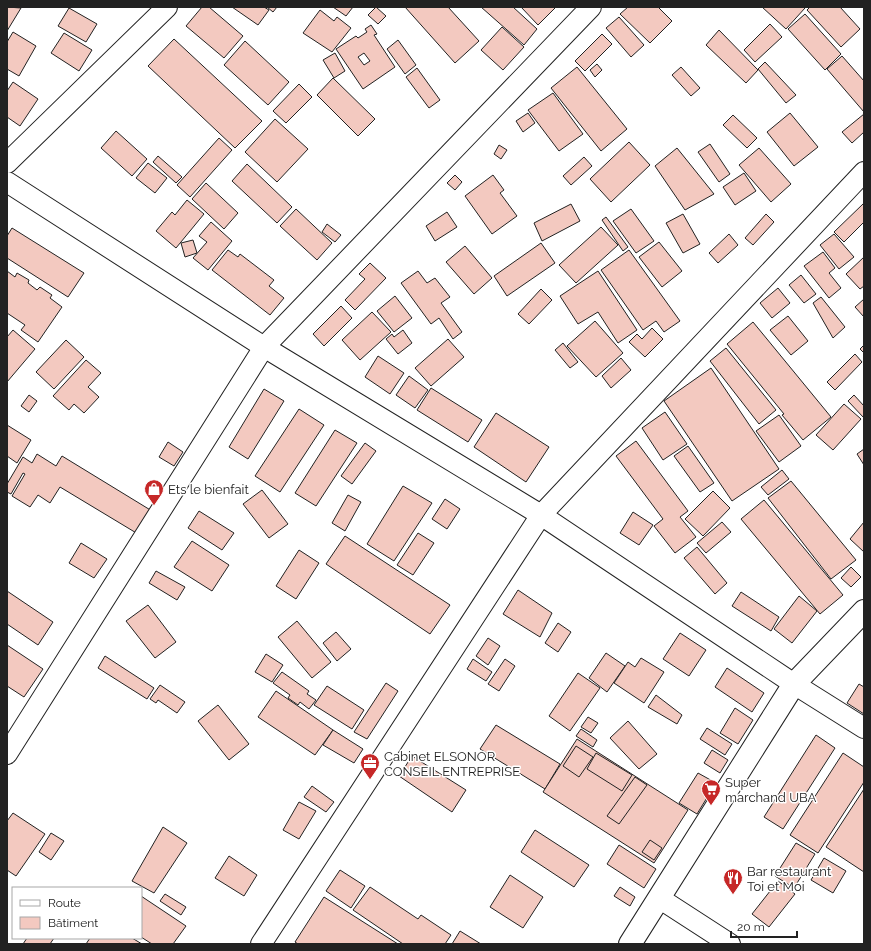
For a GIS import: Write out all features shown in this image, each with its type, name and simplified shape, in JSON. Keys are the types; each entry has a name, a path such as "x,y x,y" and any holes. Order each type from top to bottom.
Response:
{"street":[{"path":"7,163 167,7"},
{"path":"7,754 264,347 591,7"},
{"path":"261,944 541,515 864,172"},
{"path":"7,182 264,347 541,515 794,684 864,728"},
{"path":"630,944 794,684 864,611"},
{"path":"659,898 730,944"}],"building":[{"path":"7,7 21,8 7,31"},
{"path":"202,7 209,7 243,36 224,58 186,26"},
{"path":"232,7 264,7 269,10 258,25"},
{"path":"267,7 277,7 273,12"},
{"path":"333,7 353,7 346,16"},
{"path":"376,7 386,16 378,24 368,15"},
{"path":"405,7 448,7 479,41 455,63"},
{"path":"481,7 513,7 537,29 524,45"},
{"path":"521,7 556,7 538,25"},
{"path":"628,7 658,7 672,21 650,43 620,14"},
{"path":"762,7 803,7 805,8 786,29"},
{"path":"810,7 840,7 860,29 841,47 807,10"},
{"path":"69,8 97,24 86,42 58,26"},
{"path":"320,10 334,21 337,17 351,28 332,52 303,33"},
{"path":"805,14 841,54 825,70 788,29"},
{"path":"619,17 644,45 631,57 606,28"},
{"path":"770,24 782,37 755,62 744,50"},
{"path":"371,25 377,34 374,35 395,67 363,89 336,49 356,36 358,38 367,32 365,29","holes":["364,53 370,61 364,65 358,57"]},
{"path":"502,27 524,47 503,70 481,50"},
{"path":"719,30 758,70 746,83 706,45"},
{"path":"13,32 36,46 19,76 7,69 7,42"},
{"path":"64,33 92,50 79,71 51,53"},
{"path":"602,34 612,44 585,71 575,61"},
{"path":"174,39 262,121 235,148 148,66"},
{"path":"398,40 416,65 405,74 387,49"},
{"path":"245,41 289,82 268,105 224,65"},
{"path":"335,53 345,71 334,78 323,60"},
{"path":"842,56 864,81 864,112 827,69"},
{"path":"765,62 796,95 786,103 758,69"},
{"path":"597,64 602,70 595,77 590,70"},
{"path":"577,67 627,129 601,151 551,88"},
{"path":"681,67 700,88 691,96 672,75"},
{"path":"417,68 440,100 429,108 406,77"},
{"path":"333,78 375,119 358,136 317,95"},
{"path":"13,82 38,99 20,126 7,117 7,91"},
{"path":"299,84 312,97 286,123 273,111"},
{"path":"553,93 583,134 559,151 528,110"},
{"path":"528,113 535,123 523,132 516,121"},
{"path":"790,113 818,147 794,166 767,132"},
{"path":"864,114 864,132 852,143 842,132"},
{"path":"733,115 757,138 747,148 723,125"},
{"path":"275,119 308,149 277,182 245,152"},
{"path":"116,131 147,159 132,176 101,148"},
{"path":"219,138 232,150 190,197 177,185"},
{"path":"629,142 650,165 611,202 590,179"},
{"path":"710,144 730,174 719,182 698,152"},
{"path":"499,145 507,150 501,159 494,154"},
{"path":"677,148 714,194 685,210 655,166"},
{"path":"759,148 791,184 771,202 739,165"},
{"path":"158,156 182,177 176,183 153,162"},
{"path":"584,157 592,166 571,185 563,176"},
{"path":"148,163 167,178 155,193 136,178"},
{"path":"247,164 292,207 277,223 232,181"},
{"path":"744,173 756,191 735,205 723,187"},
{"path":"455,175 462,182 455,190 447,183"},
{"path":"493,175 504,190 500,193 517,216 492,234 465,196"},
{"path":"206,183 238,213 224,229 192,199"},
{"path":"187,200 204,214 176,248 156,231 172,212 175,215"},
{"path":"864,203 864,222 844,242 834,232"},
{"path":"571,204 580,221 542,241 534,223"},
{"path":"296,209 332,243 317,260 280,226"},
{"path":"631,209 654,241 636,253 613,221"},
{"path":"447,212 457,227 435,241 426,226"},
{"path":"683,214 700,244 683,253 666,223"},
{"path":"766,214 774,222 753,245 745,238"},
{"path":"606,217 628,247 623,251 602,220"},
{"path":"211,222 232,241 208,270 193,258 207,242 199,236"},
{"path":"327,224 341,235 335,242 322,232"},
{"path":"601,227 618,245 576,283 559,265"},
{"path":"12,228 84,273 68,297 7,258 7,236"},
{"path":"729,234 738,245 718,263 709,253"},
{"path":"834,234 854,257 839,269 820,245"},
{"path":"193,240 197,253 185,257 181,243"},
{"path":"659,242 682,271 662,287 639,257"},
{"path":"541,243 555,263 507,296 494,276"},
{"path":"465,246 492,278 474,294 446,262"},
{"path":"228,250 238,257 240,254 274,280 269,286 284,298 270,315 212,270"},
{"path":"629,250 680,321 664,332 656,321 643,330 601,270"},
{"path":"823,252 835,268 829,273 841,288 829,298 804,266"},
{"path":"864,257 864,286 860,289 846,274"},
{"path":"370,263 386,278 355,310 345,300 365,279 359,274"},
{"path":"7,271 15,277 17,273 29,280 28,283 37,290 40,287 52,295 50,298 62,307 38,342 21,330 25,325 7,313"},
{"path":"418,271 427,283 435,278 450,297 441,303 462,332 453,339 439,318 431,324 401,283"},
{"path":"598,271 637,330 618,343 598,312 578,324 560,296"},
{"path":"801,275 816,294 804,303 789,285"},
{"path":"778,288 790,303 772,318 760,303"},
{"path":"541,289 552,300 529,324 518,314"},
{"path":"395,296 412,318 394,332 377,311"},
{"path":"821,297 845,327 833,338 813,303"},
{"path":"864,299 864,317 855,307"},
{"path":"341,306 352,318 324,346 313,334"},
{"path":"372,312 391,332 360,360 342,340"},
{"path":"788,316 808,341 791,355 770,330"},
{"path":"595,321 623,353 596,377 567,346"},
{"path":"753,322 831,417 803,440 782,415 784,414 727,344"},
{"path":"652,328 663,339 645,357 629,342 637,334 642,339"},
{"path":"13,330 35,349 7,382 7,337"},
{"path":"403,330 412,343 398,354 386,339 392,334 394,337"},
{"path":"448,339 464,357 431,386 415,368"},
{"path":"66,340 84,357 54,389 36,372"},
{"path":"563,343 578,362 570,368 555,350"},
{"path":"864,345 864,353 860,349"},
{"path":"726,348 776,410 759,424 710,361"},
{"path":"855,354 862,362 835,390 827,382"},
{"path":"378,356 404,373 390,394 365,377"},
{"path":"621,358 631,370 611,388 602,376"},
{"path":"86,360 101,373 88,387 99,397 84,413 74,404 69,410 53,396"},
{"path":"711,368 779,469 732,501 664,401"},
{"path":"409,376 428,390 415,408 396,395"},
{"path":"431,388 482,420 468,442 417,410"},
{"path":"264,389 284,401 248,459 229,447"},
{"path":"29,395 37,401 29,412 21,406"},
{"path":"854,395 864,406 864,418 848,401"},
{"path":"844,404 861,419 833,450 816,435"},
{"path":"299,409 324,425 280,492 255,476"},
{"path":"665,412 687,444 663,460 642,428"},
{"path":"496,413 549,447 526,482 474,447"},
{"path":"779,415 801,446 779,462 756,431"},
{"path":"7,425 31,440 17,463 7,456"},
{"path":"335,430 357,443 316,506 295,493"},
{"path":"636,441 688,511 680,517 696,537 675,553 654,526 663,519 616,456"},
{"path":"168,442 183,452 174,466 159,457"},
{"path":"365,443 376,451 352,484 341,476"},
{"path":"688,446 714,483 700,492 674,456"},
{"path":"864,449 864,465 857,454"},
{"path":"37,454 56,466 62,456 152,511 138,534 60,487 50,503 38,495 30,507 12,496 25,474 23,473 11,494 7,492 7,484 23,457 32,463"},
{"path":"782,470 789,479 768,495 761,487"},
{"path":"791,481 856,560 831,579 768,498"},
{"path":"403,486 432,503 394,561 367,544"},
{"path":"262,490 288,524 269,538 243,504"},
{"path":"713,491 730,508 703,536 685,519"},
{"path":"348,495 361,502 345,531 332,523"},
{"path":"445,499 460,509 447,529 432,519"},
{"path":"764,500 843,595 820,614 741,519"},
{"path":"199,511 234,533 222,550 188,528"},
{"path":"633,512 653,525 639,545 620,533"},
{"path":"722,522 731,532 706,553 697,543"},
{"path":"864,522 864,552 850,539"},
{"path":"418,533 434,543 413,575 397,565"},
{"path":"345,536 450,605 430,634 326,564"},
{"path":"192,541 229,565 212,591 174,567"},
{"path":"81,543 107,559 94,578 69,563"},
{"path":"697,547 727,583 715,594 684,558"},
{"path":"299,550 319,563 296,599 276,586"},
{"path":"851,567 861,577 851,587 841,578"},
{"path":"156,571 185,587 177,600 149,583"},
{"path":"518,590 552,613 540,637 503,614"},
{"path":"7,591 53,622 38,645 7,624"},
{"path":"741,592 779,617 771,631 732,606"},
{"path":"799,596 817,611 792,643 774,629"},
{"path":"148,605 176,642 155,658 126,621"},
{"path":"297,621 331,662 312,678 278,637"},
{"path":"558,623 571,632 558,652 545,643"},
{"path":"336,632 351,649 337,661 323,643"},
{"path":"680,633 706,650 689,676 663,659"},
{"path":"488,638 500,646 488,665 476,656"},
{"path":"7,645 43,669 24,697 7,686"},
{"path":"606,653 625,666 607,692 589,678"},
{"path":"266,654 283,665 272,682 255,672"},
{"path":"105,656 154,688 147,699 98,668"},
{"path":"641,658 664,672 644,703 614,683 628,662 635,667"},
{"path":"473,659 492,672 486,681 467,669"},
{"path":"505,659 515,666 499,691 488,684"},
{"path":"727,668 764,693 752,712 715,687"},
{"path":"282,672 309,691 307,694 316,700 309,709 300,702 298,705 288,698 290,695 273,683"},
{"path":"578,673 600,688 570,731 549,716"},
{"path":"386,683 398,691 367,739 354,732"},
{"path":"859,684 864,687 864,714 847,703"},
{"path":"160,685 185,702 177,713 158,700 156,703 150,699"},
{"path":"327,686 364,710 352,729 314,705"},
{"path":"276,691 333,730 315,755 258,717"},
{"path":"656,695 682,715 677,724 648,707"},
{"path":"218,705 249,744 229,760 198,721"},
{"path":"735,708 753,720 738,744 720,733"},
{"path":"588,717 598,723 591,733 581,727"},
{"path":"628,721 657,754 639,769 610,738"},
{"path":"496,725 560,764 545,789 480,749"},
{"path":"707,728 732,744 725,755 700,739"},
{"path":"581,729 597,740 593,747 576,736"},
{"path":"333,730 363,749 354,763 323,745"},
{"path":"816,735 835,748 783,829 764,817"},
{"path":"577,739 688,810 654,863 543,792"},
{"path":"576,746 593,757 579,777 563,766"},
{"path":"712,750 728,760 720,773 704,763"},
{"path":"596,753 632,775 622,791 587,769"},
{"path":"843,753 864,767 864,782 818,853 790,835"},
{"path":"412,756 466,790 452,812 399,776"},
{"path":"698,773 716,783 697,814 679,803"},
{"path":"635,777 647,785 619,824 607,816"},
{"path":"312,786 334,802 326,812 304,797"},
{"path":"864,789 864,872 826,847"},
{"path":"299,802 316,811 299,839 283,830"},
{"path":"13,813 45,834 16,876 7,870 7,821"},
{"path":"163,827 187,843 154,893 132,881"},
{"path":"535,830 589,865 574,887 521,852"},
{"path":"51,833 64,841 51,860 39,852"},
{"path":"650,840 662,848 654,860 642,852"},
{"path":"796,843 815,854 794,888 775,876"},
{"path":"619,845 656,869 644,888 607,864"},
{"path":"229,856 257,875 244,896 215,878"},
{"path":"824,858 846,871 833,893 811,880"},
{"path":"340,870 365,886 351,908 326,891"},
{"path":"510,875 543,897 523,928 490,907"},
{"path":"778,881 795,894 769,927 752,914"},
{"path":"370,887 418,919 421,915 451,935 445,944 403,944 353,910"},
{"path":"620,887 635,897 630,906 614,896"},
{"path":"165,894 186,907 181,915 160,901"},
{"path":"142,897 186,926 173,944 152,944 142,938"},
{"path":"324,897 398,944 298,944 295,942"},
{"path":"460,931 481,944 452,944"},
{"path":"26,939 53,939 50,944 23,944"},
{"path":"89,939 134,939 142,944 86,944"}],"place":[{"name":"Ets le bienfait","path":"154,506"},
{"name":"Cabinet ELSONOR CONSEIL ENTREPRISE","path":"370,780"},
{"name":"Super marchand UBA","path":"711,806"},
{"name":"Bar restaurant Toi et Moi","path":"733,895"}]}
